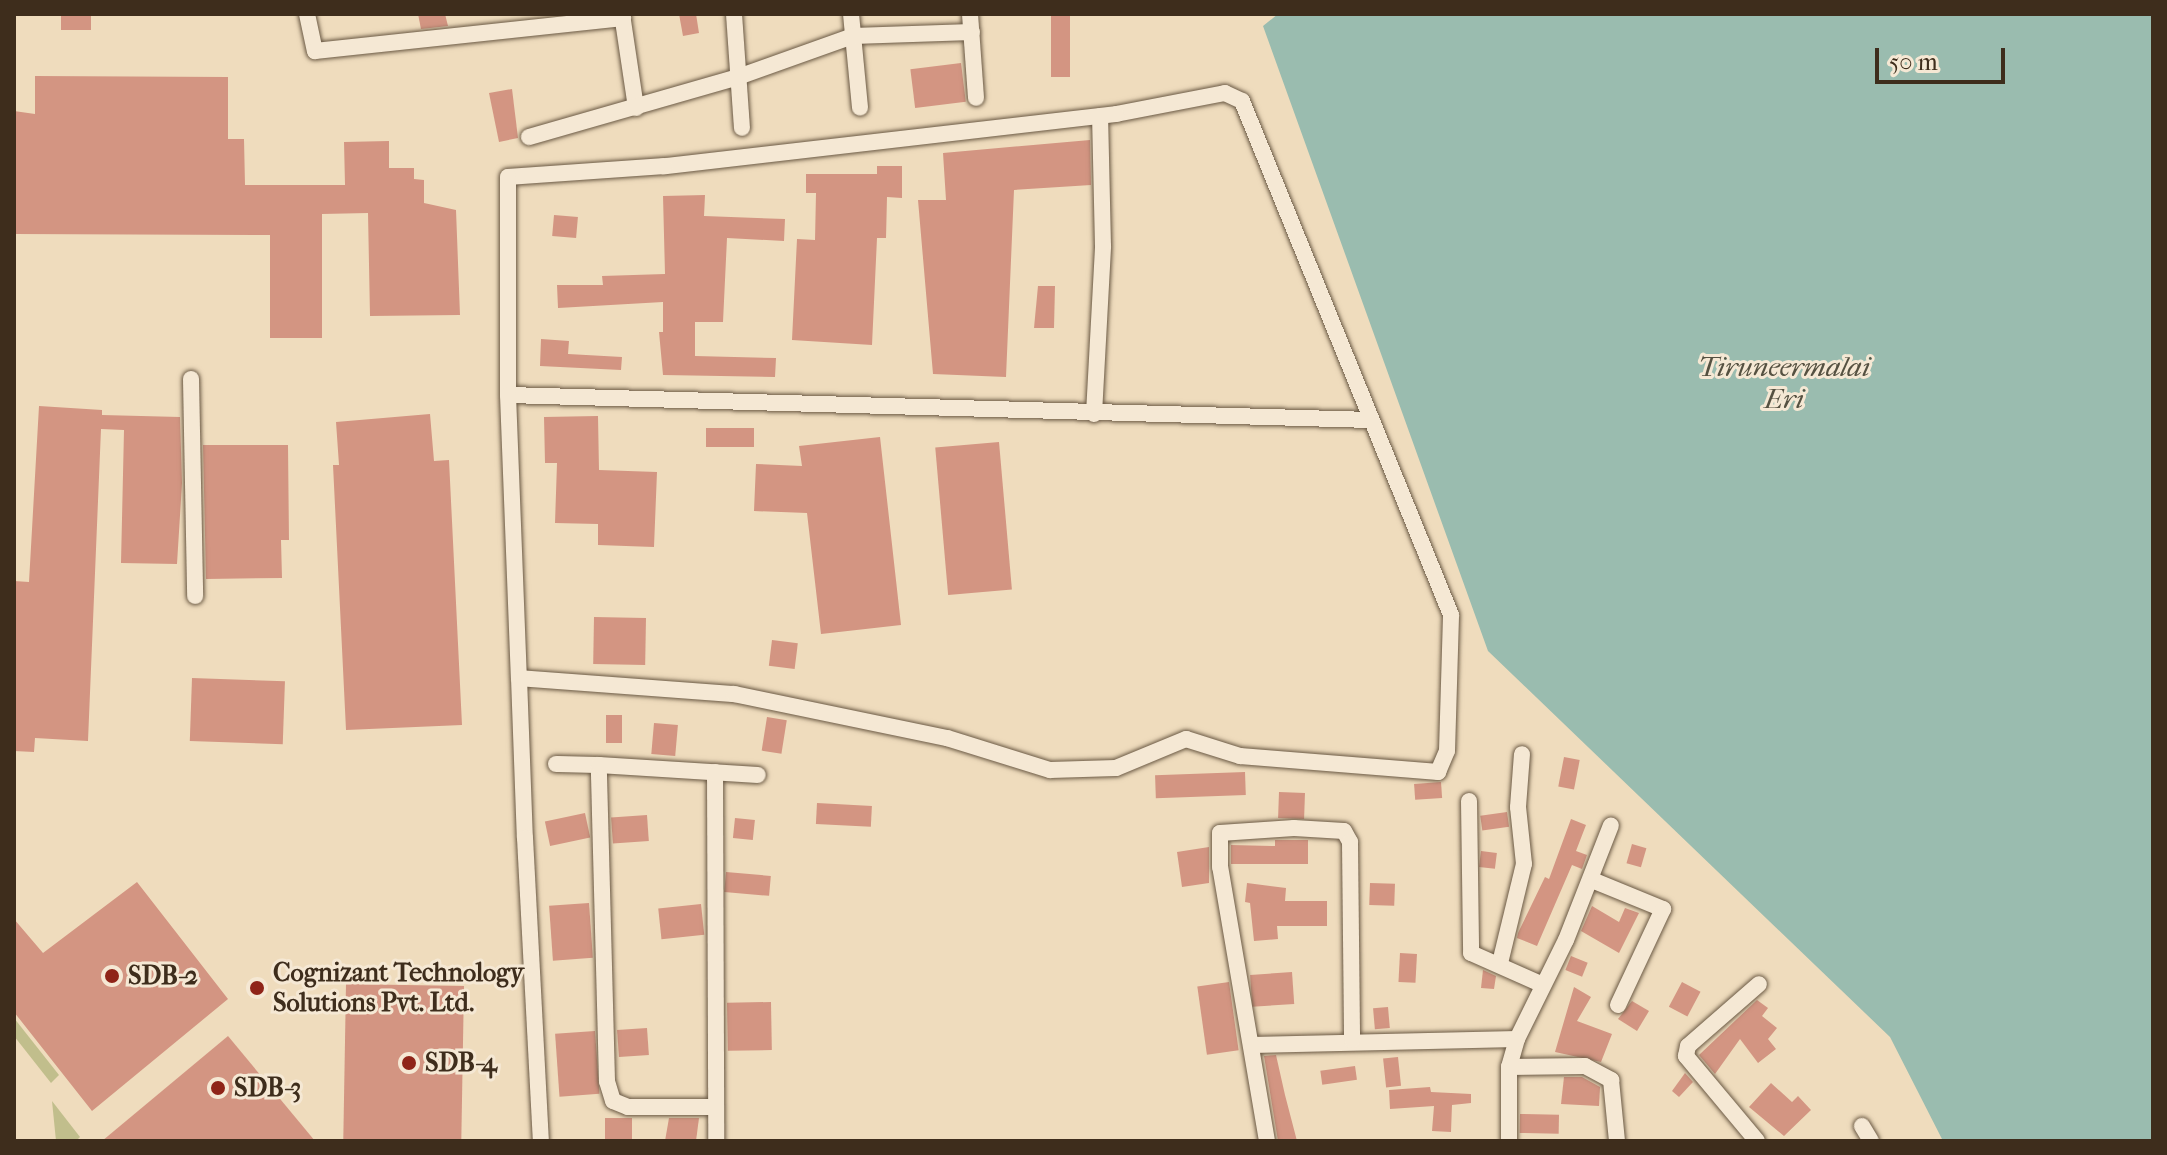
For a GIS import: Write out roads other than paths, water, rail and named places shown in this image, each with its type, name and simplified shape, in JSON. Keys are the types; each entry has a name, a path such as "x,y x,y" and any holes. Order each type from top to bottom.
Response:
{"street":[{"path":"307,14 315,51 508,21 622,16 636,108"},
{"path":"734,14 742,128"},
{"path":"851,14 860,108"},
{"path":"970,14 976,98"},
{"path":"529,137 738,77 853,36 972,32"},
{"path":"519,678 734,694 947,738 1050,770 1116,768 1186,739 1240,756 1438,772 1447,751 1451,615 1242,101 1225,93 1100,116 664,166 508,177 508,395 519,678 541,1141"},
{"path":"1094,414 1103,246 1100,116"},
{"path":"191,379 195,596"},
{"path":"508,395 1370,420"},
{"path":"1500,963 1524,864 1518,807 1522,754"},
{"path":"556,764 758,775"},
{"path":"599,765 607,1081 613,1101 628,1107 716,1107"},
{"path":"715,772 716,1141"},
{"path":"1469,801 1470,948 1475,956 1500,963 1541,984"},
{"path":"1509,1141 1509,1067 1517,1039 1592,880 1611,825"},
{"path":"1267,1141 1220,867 1219,840 1228,829 1344,831 1350,842 1352,1040"},
{"path":"1592,880 1663,909 1618,1005"},
{"path":"1757,1141 1686,1056 1688,1046 1759,984"},
{"path":"1252,1045 1352,1040 1517,1039"},
{"path":"1509,1067 1585,1066 1611,1080 1617,1141"}],"water":[{"name":"Tiruneermalai Eri","path":"1278,14 2153,14 2153,1141 1943,1141 1890,1037 1488,651 1263,26"}],"place":[{"name":"SDB-2","path":"112,976"},
{"name":"Cognizant Technology Solutions Pvt. Ltd.","path":"257,988"},
{"name":"SDB-4","path":"409,1063"},
{"name":"SDB-3","path":"218,1088"}]}
